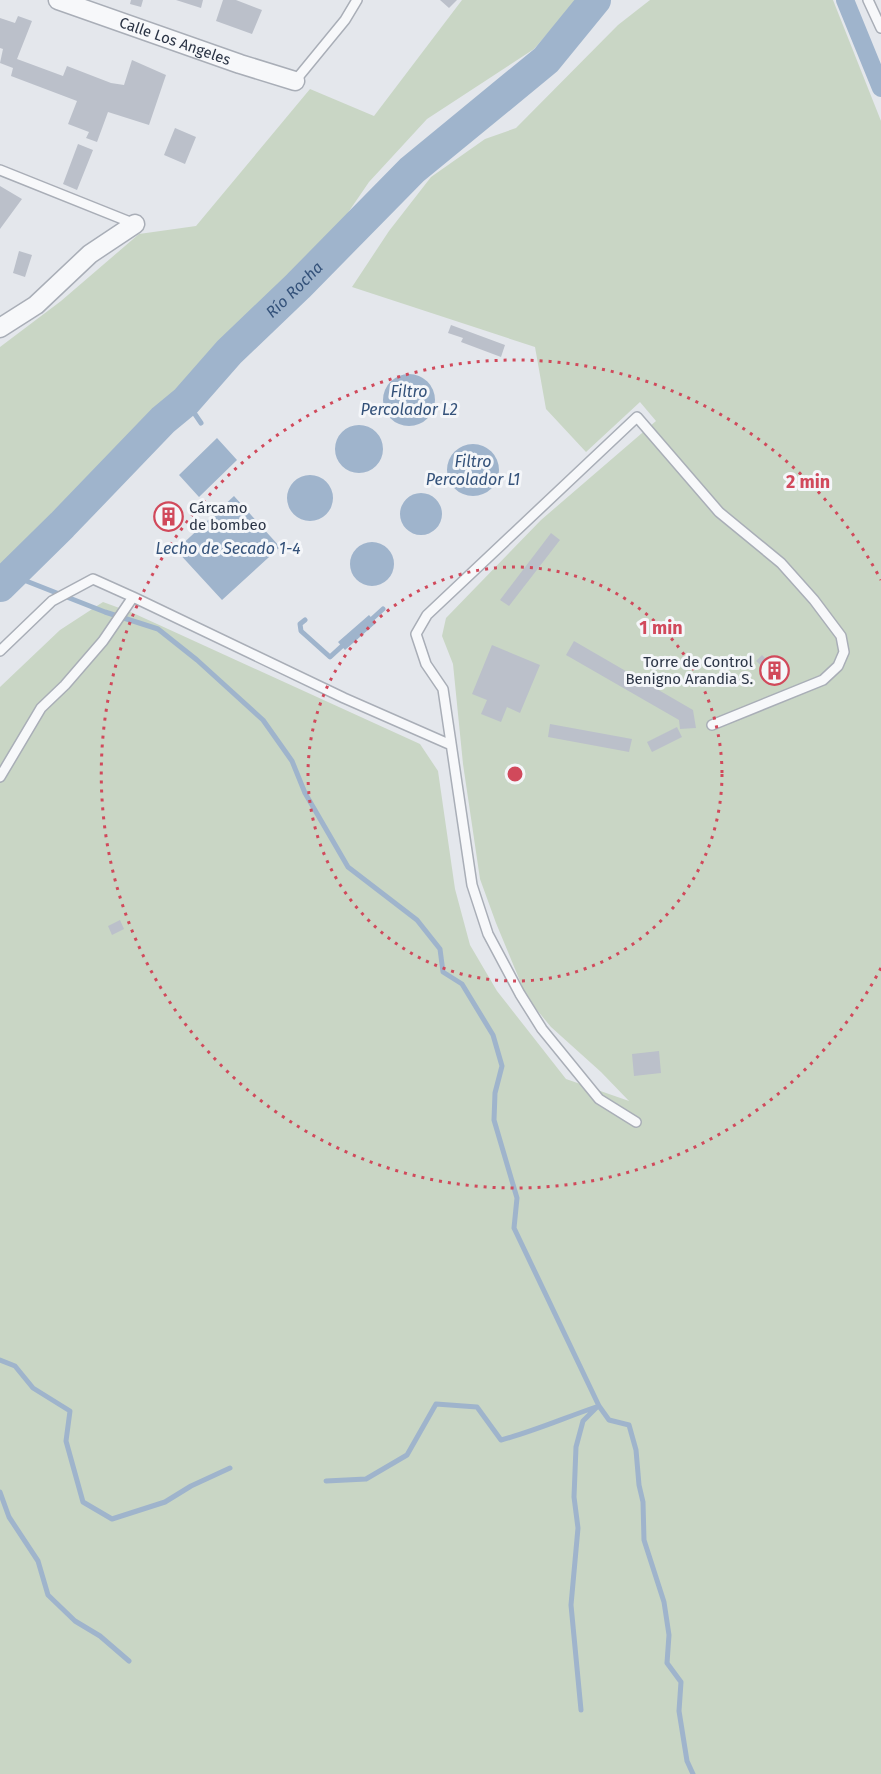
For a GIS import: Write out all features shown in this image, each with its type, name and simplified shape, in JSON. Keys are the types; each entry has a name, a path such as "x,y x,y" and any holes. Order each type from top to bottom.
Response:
{"street":[{"name":"Calle Los Angeles","path":"58,0 295,81"},
{"path":"0,328 36,304 90,254 135,224"}],"lane":[{"path":"295,81 345,20 357,0"},
{"path":"868,0 881,28"},
{"path":"0,170 135,224"},
{"path":"636,1122 599,1099 542,1029 520,994 488,934 472,885 443,689 426,664 416,634 427,615 638,417 719,512 781,563 801,585 841,636 843,644 844,652 838,666 823,680 712,725"},
{"path":"0,651 52,601 93,579 344,698 451,745"},
{"path":"0,777 40,708 65,685 103,641 133,597"}],"green space":[{"path":"462,0 577,0 534,49 427,119 369,182 332,236 284,283 274,305 233,336 151,425 0,573 0,347 61,301 139,234 196,226 310,89 374,116"},
{"path":"650,0 833,0 881,121 881,1774 0,1774 0,687 60,630 103,602 133,613 420,744 438,771 455,889 470,945 497,991 566,1079 629,1101 551,1027 527,998 496,923 480,879 463,764 453,664 442,636 446,618 541,520 656,421 640,402 586,452 546,409 535,347 352,287 389,231 431,177 485,139 516,128 618,25"}],"water":[{"name":"Filtro Percolador L2","path":"409,374 419,376 427,382 433,390 435,400 433,410 427,418 419,424 409,426 399,424 391,418 385,410 383,400 385,390 391,382 399,376"},
{"path":"354,425 364,425 379,435 383,449 379,463 373,469 364,473 354,473 339,463 335,454 335,444 345,429"},
{"path":"217,438 237,460 199,497 179,475"},
{"name":"Filtro Percolador L1","path":"473,444 483,446 491,452 497,460 499,470 497,480 491,488 483,494 473,496 463,494 455,488 449,480 447,470 449,460 455,452 463,446"},
{"path":"310,475 326,482 333,498 326,514 310,521 294,514 287,498 294,482"},
{"path":"421,493 436,499 442,514 436,529 421,535 406,529 400,514 406,499"},
{"name":"Lecho de Secado 1-4","path":"234,496 280,547 222,600 176,550"},
{"path":"372,542 388,548 394,564 388,580 372,586 356,580 350,564 356,548"},
{"path":"369,615 376,623 345,650 338,642"}],"building":[{"path":"131,0 143,0 141,7 130,4"},
{"path":"176,0 203,0 201,8"},
{"path":"223,0 236,0 262,10 252,34 216,21"},
{"path":"440,0 457,0 449,8"},
{"path":"18,16 32,21 17,59 63,76 67,66 111,83 124,85 132,60 166,75 149,125 108,112 97,142 86,138 89,132 68,124 77,101 11,76 13,68 0,63 3,49 0,48 0,18 15,23"},
{"path":"175,128 196,137 185,164 164,155"},
{"path":"78,144 93,150 77,190 63,184"},
{"path":"0,186 22,199 0,229"},
{"path":"19,251 32,255 25,277 13,273"},
{"path":"451,325 505,345 501,357 461,342 463,338 448,333"},
{"name":"Cárcamo de bombeo","path":"169,507 179,518 167,528 158,516"},
{"path":"551,533 560,540 509,606 500,600"},
{"path":"574,641 693,710 696,728 680,729 679,720 566,655"},
{"path":"492,645 540,665 520,713 507,707 501,722 481,714 487,700 472,694"},
{"name":"Torre de Control Benigno Arandia S.","path":"762,655 768,661 776,660 784,664 785,674 780,681 772,682 765,678 764,668 756,661"},
{"path":"550,724 632,739 629,752 548,737"},
{"path":"677,727 682,737 652,752 647,742"},
{"path":"120,920 124,929 112,935 108,926"},
{"path":"659,1051 661,1073 634,1076 632,1054"}],"waterway":[{"name":"Río Rocha","path":"0,586 163,420 186,401 229,352 298,286 412,170 546,60 595,0"},
{"path":"845,0 881,88"},
{"path":"186,401 201,423"},
{"path":"11,575 105,612 158,629 197,660 263,720 292,761 305,793 348,867 417,920 440,949 443,972 462,984 493,1035 502,1066 495,1093 494,1120 517,1198 514,1228 599,1406 609,1420 629,1425 636,1450 643,1502 644,1540 664,1602 669,1635 667,1663 681,1682 679,1711 687,1761 693,1774"},
{"path":"372,619 383,609"},
{"path":"305,620 300,624 301,631 330,657 342,646"},
{"path":"0,1360 15,1366 33,1388 70,1411 66,1441 83,1502 112,1519 165,1502 191,1486 230,1468"},
{"path":"326,1481 366,1479 407,1455 436,1404 477,1407 501,1440 599,1406"},
{"path":"581,1710 571,1605 578,1528 574,1497 576,1447 583,1421 597,1407"},
{"path":"0,1492 9,1517 38,1561 48,1595 75,1621 100,1636 129,1661"}],"place":[{"name":"Cárcamo de bombeo","path":"168,517"},
{"name":"Torre de Control Benigno Arandia S.","path":"774,671"}]}
